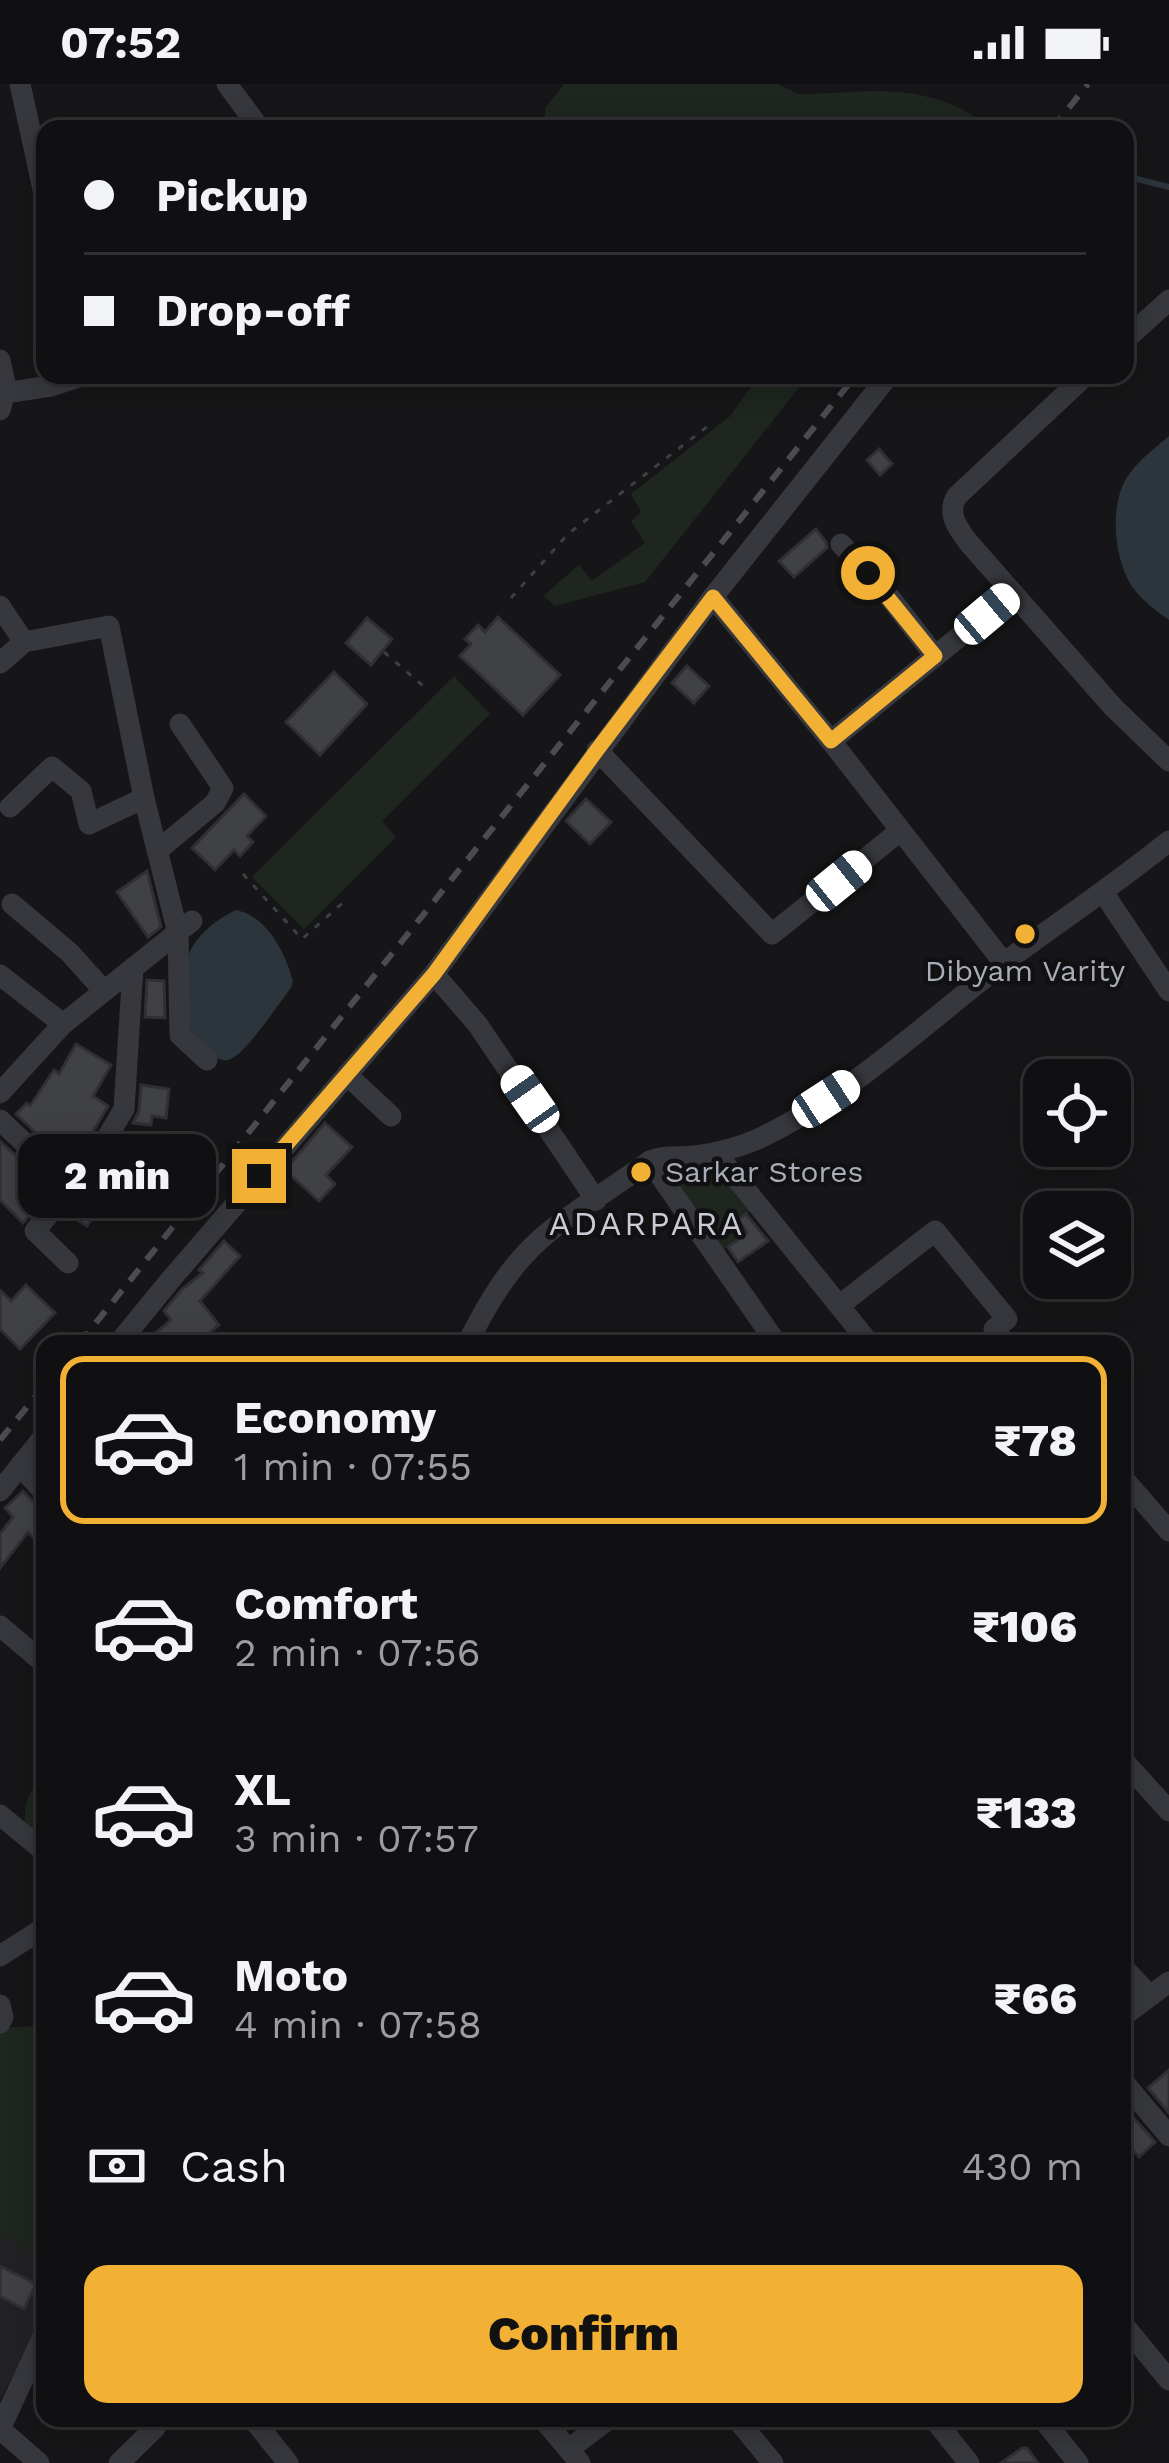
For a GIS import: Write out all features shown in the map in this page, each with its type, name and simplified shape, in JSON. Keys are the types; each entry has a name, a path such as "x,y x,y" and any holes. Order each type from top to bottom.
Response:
{"street":[{"path":"20,84 36,157"},
{"path":"227,84 253,120"},
{"path":"1134,332 1169,300"},
{"path":"0,360 3,401 57,384"},
{"path":"125,1335 434,974 713,597 882,384"},
{"path":"1076,384 1009,445 953,503 952,512 959,530 1113,707 1169,761"},
{"path":"842,544 935,656"},
{"path":"831,741 1013,592"},
{"path":"713,597 1004,963"},
{"path":"0,606 24,642"},
{"path":"0,663 24,642 109,626 157,851 185,927 180,1035 207,1060"},
{"path":"157,851 215,803 223,788 180,724"},
{"path":"597,750 772,934 900,831"},
{"path":"10,807 52,767 82,791 89,824 144,799"},
{"path":"471,1335 485,1307 526,1253 551,1230 650,1162 664,1156 716,1153 752,1142 806,1112 893,1052 1004,963 1169,842"},
{"path":"1102,892 1169,991"},
{"path":"12,904 70,952 104,991"},
{"path":"0,1093 63,1024 185,927"},
{"path":"68,1263 34,1232 96,1156 124,1109 133,968"},
{"path":"434,974 478,1024 596,1200"},
{"path":"0,975 63,1024"},
{"path":"347,1075 391,1115"},
{"path":"0,1120 70,1187"},
{"path":"716,1153 863,1335"},
{"path":"650,1162 771,1335"},
{"path":"840,1305 935,1231 1007,1319 994,1329 999,1335"},
{"path":"0,1491 36,1446"},
{"path":"20,1466 36,1483"},
{"path":"1131,1487 1169,1531"},
{"path":"0,1626 36,1653"},
{"path":"1131,1769 1169,1811"},
{"path":"0,1815 36,1845"},
{"path":"0,1956 36,1933"},
{"path":"1131,1976 1150,1996"},
{"path":"1131,2010 1169,1982"},
{"path":"0,2005 0,2023"},
{"path":"1131,2091 1169,2136"},
{"path":"1131,2334 1169,2380"},
{"path":"36,2351 0,2429 39,2463"},
{"path":"259,2427 288,2463"},
{"path":"550,2427 575,2456 602,2427"},
{"path":"743,2427 773,2463"},
{"path":"940,2427 969,2463"},
{"path":"1049,2427 1078,2463"},
{"path":"119,2463 155,2428"}],"path":[{"path":"511,598 568,534 708,425"},
{"path":"385,652 429,691"},
{"path":"243,874 302,939 346,899"}],"shaded area":[{"path":"564,84 777,84 799,94 907,93 950,104 979,120 545,120 545,108"},
{"path":"753,384 802,384 645,582 555,606 543,596 579,565 592,581 645,543 631,521 641,512 631,494 730,416"},
{"path":"1169,436 1169,620 1133,588 1118,552 1116,523 1127,478"},
{"path":"454,676 490,714 382,821 396,837 304,929 252,877"},
{"path":"236,910 266,927 293,981 254,1037 238,1055 225,1060 207,1051 190,1028 187,969 197,940"},
{"path":"709,1156 750,1211 738,1219 747,1233 723,1250 668,1169 690,1166"},
{"path":"36,1786 36,1841 25,1829 30,1794"},
{"path":"36,2026 36,2252 0,2233 0,2031"},
{"path":"0,2233 36,2252 36,2330 0,2400"}],"building":[{"path":"879,449 892,464 880,475 867,460"},
{"path":"816,529 827,548 794,577 779,561"},
{"path":"498,617 560,675 523,715 460,656 471,644 465,639 478,625 485,632"},
{"path":"367,618 392,639 371,665 346,643"},
{"path":"687,666 709,686 694,703 672,683"},
{"path":"334,672 367,704 320,755 286,722"},
{"path":"244,794 266,816 247,836 253,842 240,856 234,850 215,870 192,848"},
{"path":"586,799 611,822 590,844 566,821"},
{"path":"147,871 161,927 148,937 117,892"},
{"path":"147,980 164,981 165,1018 145,1017"},
{"path":"76,1044 111,1065 93,1096 108,1106 70,1165 16,1114 27,1103 30,1106 54,1070 59,1074"},
{"path":"141,1085 169,1089 166,1118 152,1116 151,1125 133,1123"},
{"path":"325,1123 352,1147 326,1175 335,1184 319,1201 285,1170"},
{"path":"0,1141 51,1188 23,1223 0,1200"},
{"path":"118,1148 153,1161 145,1185 140,1197 112,1185 87,1226 68,1214"},
{"path":"746,1214 768,1241 738,1262 728,1247 747,1233 738,1219"},
{"path":"224,1241 240,1256 200,1301 219,1325 206,1335 153,1335 171,1320 164,1311 203,1273 199,1270"},
{"path":"26,1285 55,1313 20,1349 0,1329 0,1290 11,1301"},
{"path":"23,1491 36,1504 36,1540 28,1532 0,1568 0,1534 13,1517 5,1508"},
{"path":"1169,2070 1169,2113 1148,2088"},
{"path":"1131,2119 1155,2142 1139,2157 1131,2148"},
{"path":"0,2266 36,2284 24,2309 0,2296"},
{"path":"1022,2448 1038,2463 1001,2463"}],"waterway":[{"path":"1134,178 1169,187"}],"railway":[{"path":"1059,120 1088,84"},
{"path":"86,1335 849,384"},
{"path":"0,1440 36,1396"}],"place":[{"name":"Dibyam Varity","path":"1025,934"},
{"name":"Sarkar Stores","path":"641,1172"}],"district":[{"name":"ADARPARA","path":"647,1223"}],"route":[{"path":"259,1176 434,974 713,597 831,741 935,656 868,573"}]}
